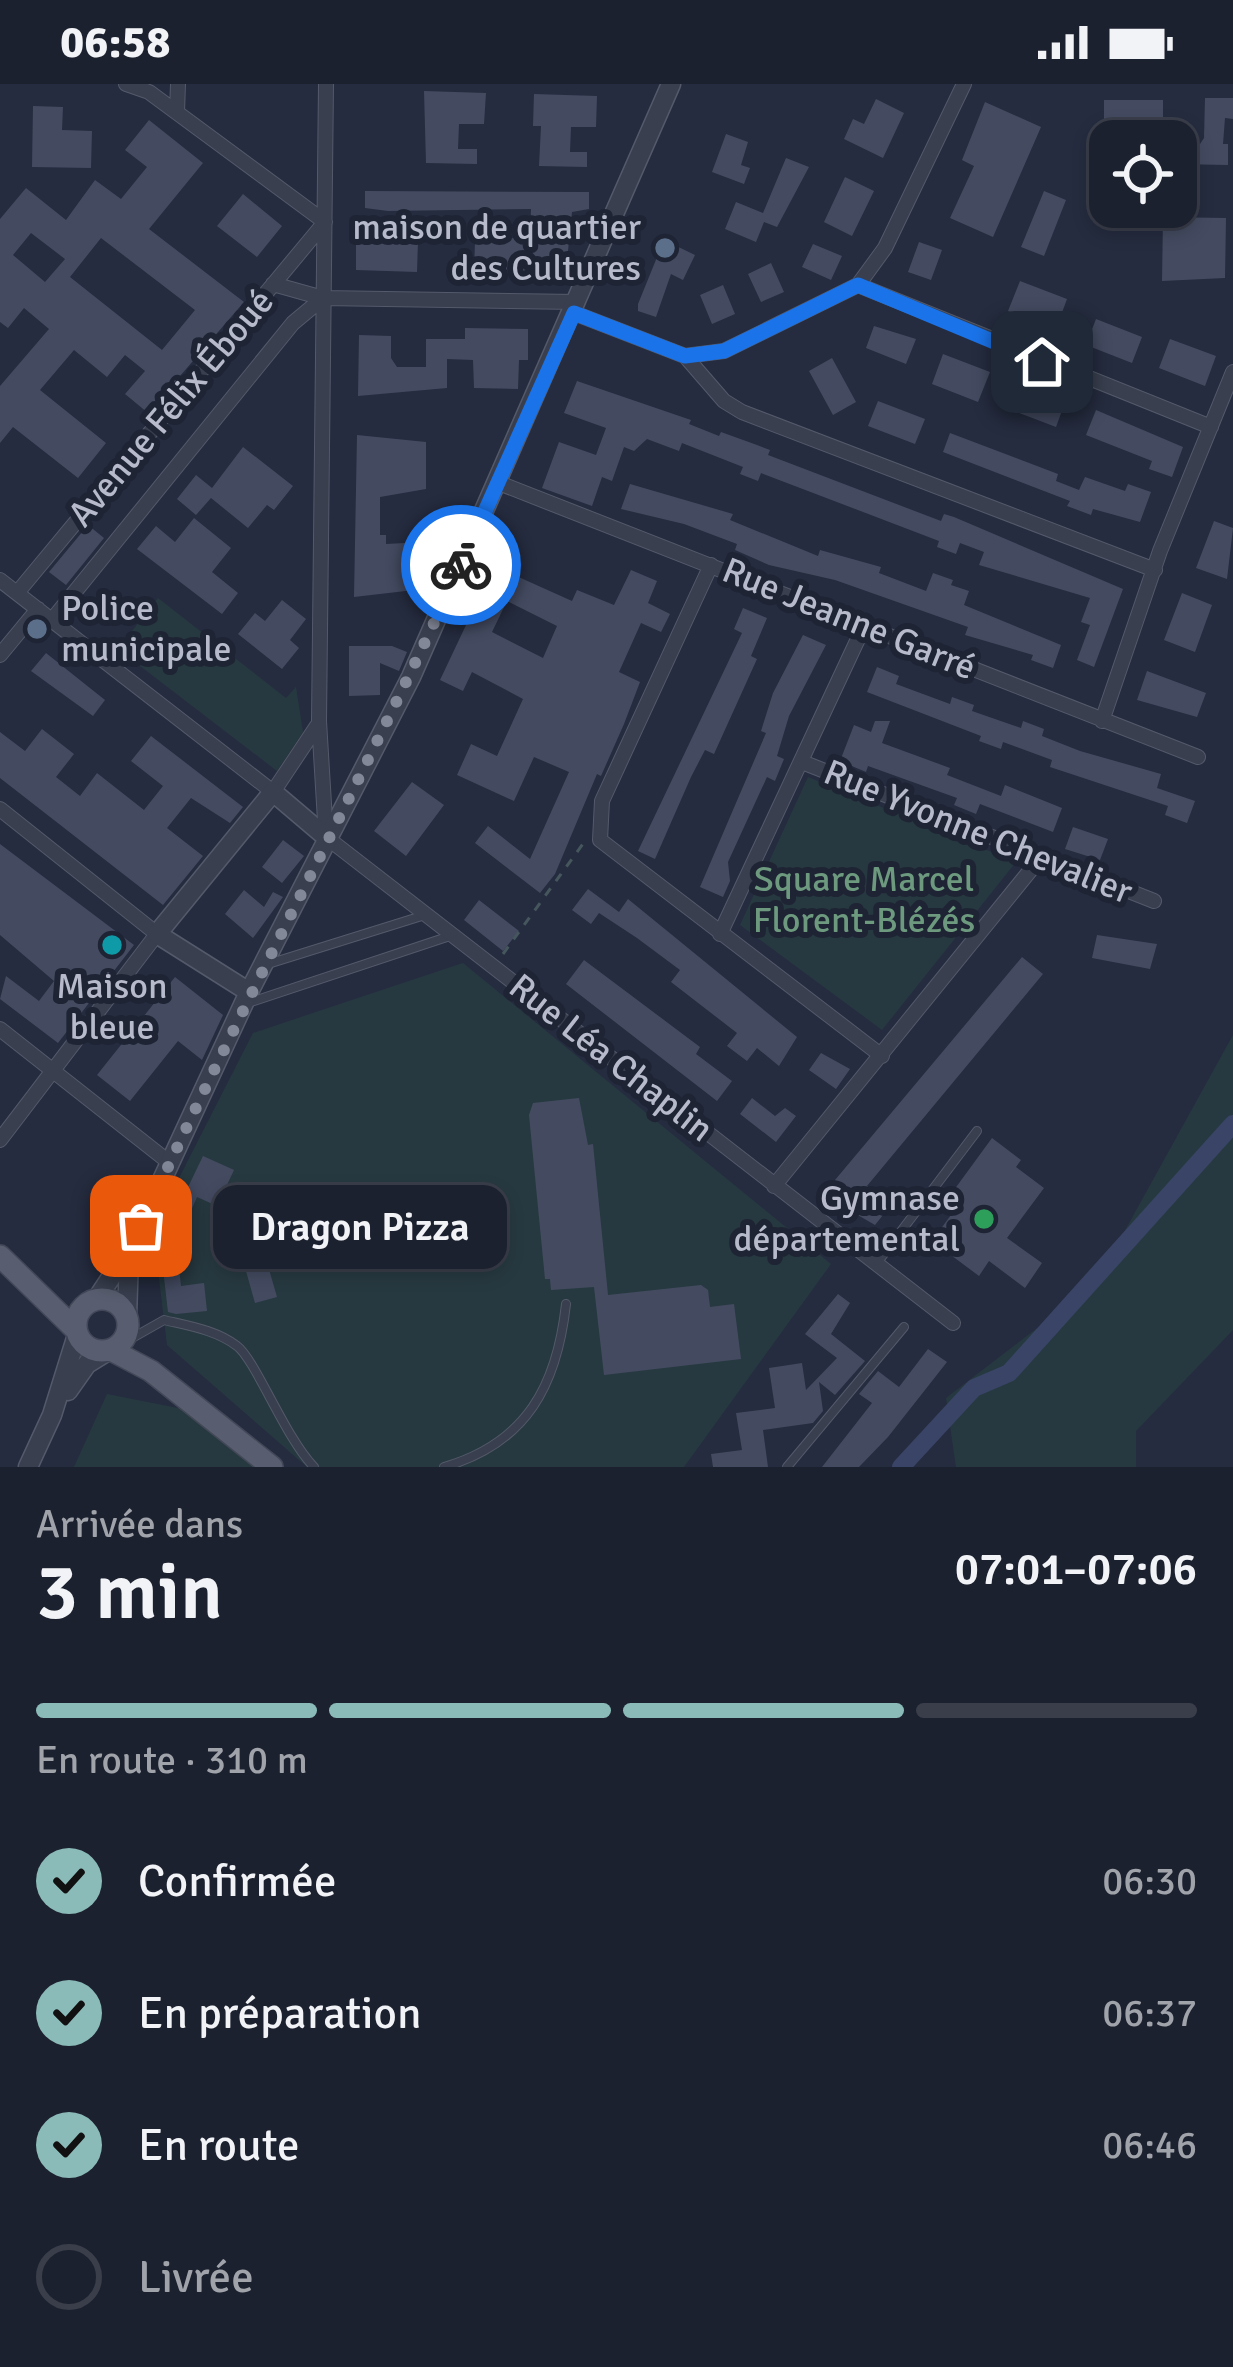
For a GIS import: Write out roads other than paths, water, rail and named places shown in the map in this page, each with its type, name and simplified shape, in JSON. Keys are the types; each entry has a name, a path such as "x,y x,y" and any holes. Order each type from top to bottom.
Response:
{"main road":[{"path":"0,1256 37,1287 90,1348 110,1350 182,1393 272,1467"},
{"path":"37,1287 115,1303 182,1393"},
{"path":"76,1332 81,1310 94,1301"},
{"path":"110,1350 122,1342 129,1326"}],"street":[{"path":"126,84 177,112 325,223"},
{"path":"177,112 178,84"},
{"path":"326,84 319,722 326,837"},
{"path":"94,1301 131,1247 261,967 411,677 671,84"},
{"path":"685,356 724,351 858,285 885,248 964,84"},
{"name":"Avenue Félix Éboué","path":"17,593 325,223"},
{"path":"273,284 323,298 575,307 685,356 724,401 742,412 1155,570"},
{"path":"858,285 1210,427"},
{"name":"Avenue Félix Éboué","path":"52,620 293,323 323,298"},
{"path":"1102,721 1233,372"},
{"name":"Rue Jeanne Garré","path":"499,483 1198,757"},
{"path":"711,565 607,791 597,825 605,847 882,1056"},
{"path":"0,580 326,837"},
{"path":"0,655 38,609"},
{"name":"Rue Yvonne Chevalier","path":"720,934 865,624"},
{"path":"0,1140 157,934 302,756 319,722"},
{"name":"Rue Yvonne Chevalier","path":"802,762 1154,901"},
{"path":"0,809 246,998"},
{"name":"Rue Léa Chaplin","path":"326,837 953,1323"},
{"path":"774,1186 1042,856"},
{"path":"0,1029 170,1162"},
{"path":"129,1326 131,1247"},
{"path":"28,1467 52,1415 76,1332"},
{"path":"52,1415 81,1372 110,1350"}],"lane":[{"path":"261,967 424,915"},
{"path":"246,998 452,935"},
{"path":"876,1264 977,1131"},
{"path":"444,1467 498,1445 526,1420 555,1372 566,1304"},
{"path":"129,1326 164,1320 216,1334 242,1349 280,1422 314,1467"},
{"path":"787,1467 904,1327"}],"waterway":[{"path":"901,1467 974,1388 1009,1373 1233,1124"}],"place":[{"name":"maison de quartier des Cultures","path":"665,248"},
{"name":"Police municipale","path":"37,629"},
{"name":"Maison bleue","path":"112,945"},
{"name":"Gymnase départemental","path":"984,1219"},
{"name":"Dragon Pizza","path":"141,1226"}],"park label":[{"name":"Square Marcel Florent-Blézés","path":"864,900"}]}
